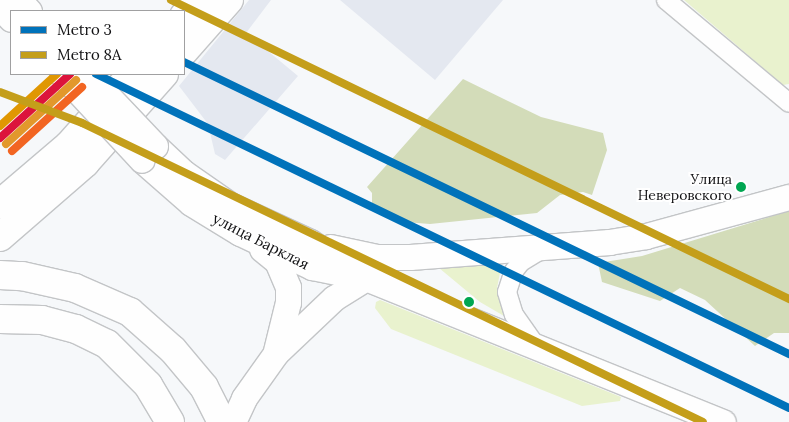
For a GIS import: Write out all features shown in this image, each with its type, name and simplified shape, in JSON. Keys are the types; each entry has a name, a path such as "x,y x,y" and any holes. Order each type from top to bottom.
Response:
{"main road":[{"path":"19,0 28,10"},
{"path":"185,15 198,0"},
{"path":"185,50 229,0"},
{"path":"0,7 10,18"},
{"name":"улица Барклая","path":"63,75 148,153 184,173 230,205 310,242 366,278"},
{"name":"улица Барклая","path":"89,75 148,153 192,203 240,233 312,267 366,278 723,422"},
{"path":"0,204 69,145 131,75"},
{"path":"0,236 85,163 163,75"},
{"path":"310,242 363,255 410,257 547,247 646,236 789,197"},
{"path":"240,233 277,262 285,276 288,302 276,353"},
{"path":"233,422 244,398 276,353 334,298 366,278 410,257"},
{"path":"0,275 22,276 75,288 130,312 173,350 204,387 222,422"},
{"path":"0,319 42,320 76,329 107,344 148,385 170,422"}],"street":[{"path":"666,0 789,103"},
{"path":"536,346 514,315 507,292 514,271 521,262 547,247"}],"shaded area":[{"path":"249,0 271,0 246,33 298,76 225,160 215,154 208,124 179,86"},
{"path":"340,0 503,0 435,80"}],"green space":[{"path":"684,0 789,0 789,84 783,85"},
{"path":"463,79 541,117 603,133 607,150 592,195 583,192 560,195 537,213 430,224 405,222 372,208 372,193 367,187"},
{"path":"789,211 789,333 774,333 755,346 705,300 680,288 660,301 602,282 598,263 642,256"},
{"path":"502,263 497,288 504,316 480,302 439,268"},
{"path":"380,300 621,397 620,401 582,406 391,329 375,308 376,302"}],"metro line":[{"name":"8А","path":"171,0 789,299"},
{"name":"3","path":"185,62 789,354"},
{"name":"3","path":"98,75 789,408"},
{"name":"8А","path":"0,92 82,123 703,422"}],"transit line":[{"path":"0,126 56,75"},
{"path":"0,138 69,75"},
{"path":"6,144 76,80"},
{"path":"12,151 82,87"}],"place":[{"name":"Улица Неверовского","path":"741,187"}]}
